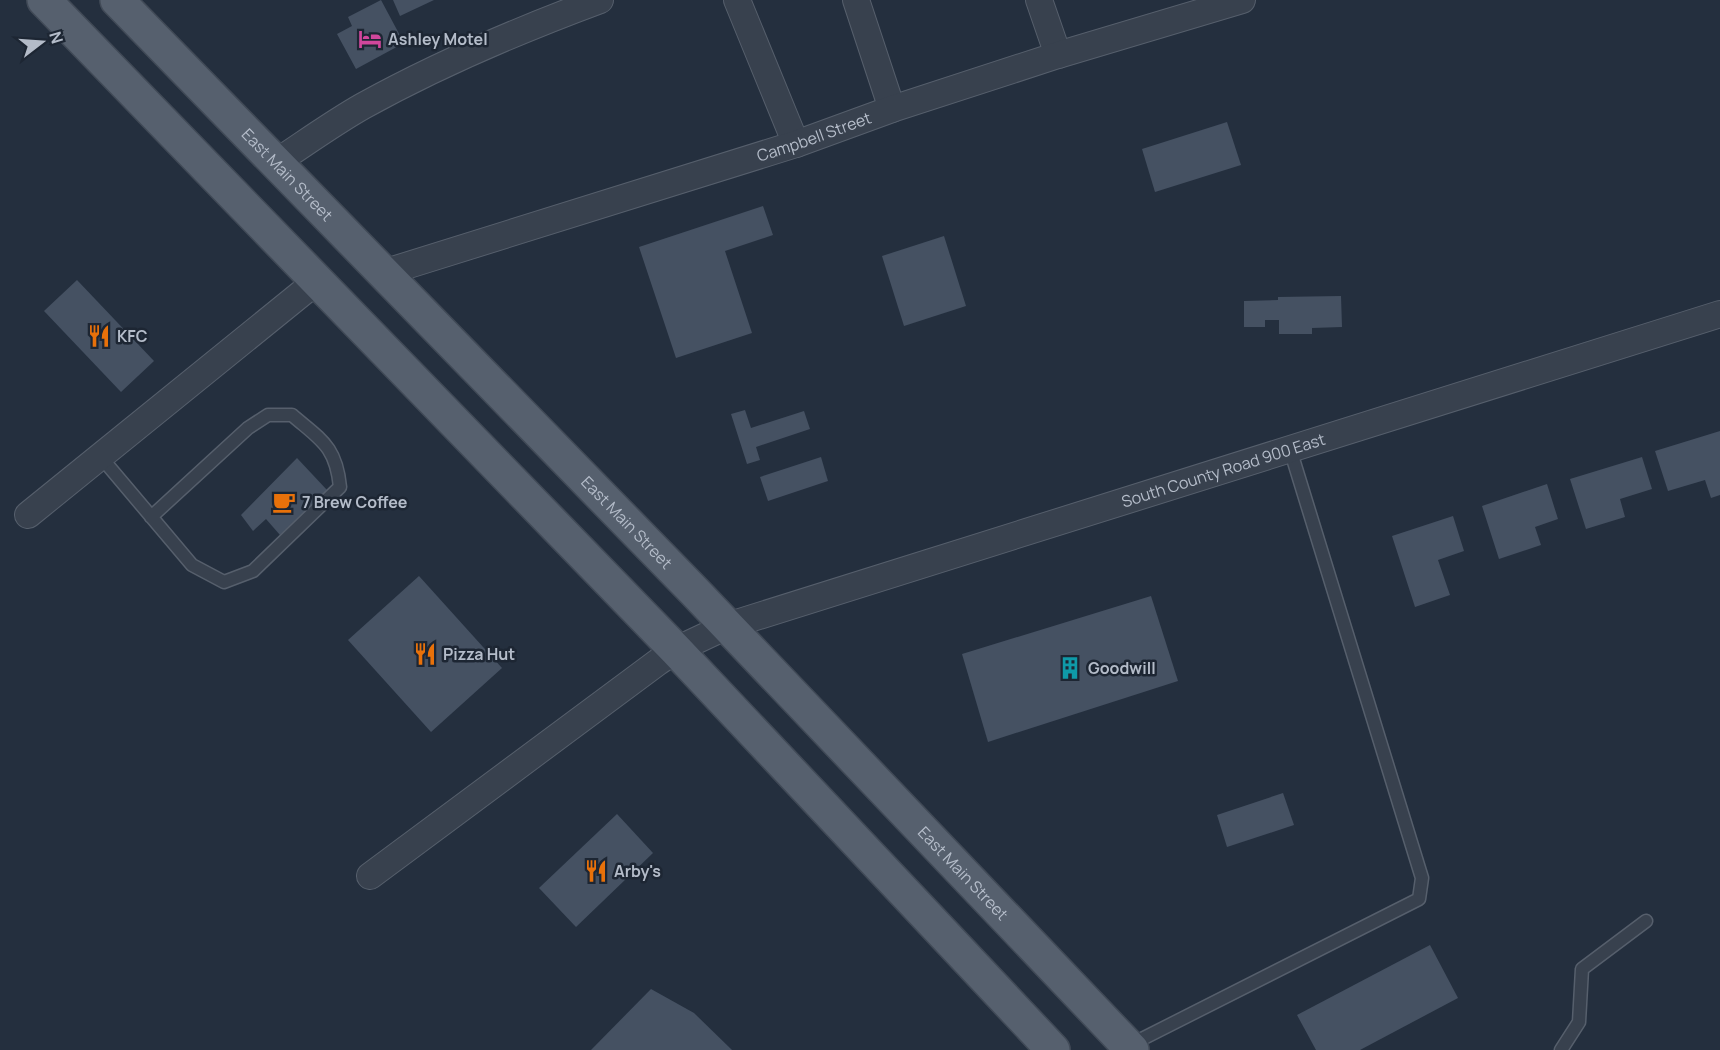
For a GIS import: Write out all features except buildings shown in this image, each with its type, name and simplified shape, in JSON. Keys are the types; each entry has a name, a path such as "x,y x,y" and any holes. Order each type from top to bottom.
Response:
{"main road":[{"path":"44,0 676,650 1053,1050"},
{"name":"East Main Street","path":"117,0 727,626 1125,1049"}],"street":[{"path":"275,163 361,107 423,74 543,21 600,0"},
{"path":"737,0 796,144"},
{"path":"856,0 892,109"},
{"path":"1039,0 1058,55"},
{"name":"Campbell Street","path":"383,273 796,144 892,109 1058,55 1242,0"},
{"path":"28,515 318,280"},
{"name":"South County Road 900 East","path":"370,876 676,650 727,626 1720,314"}],"lane":[{"path":"100,456 151,517 192,565 224,582 253,571 340,487 338,465 327,445 292,415 268,416 248,428 151,517"},
{"path":"1125,1049 1419,899 1422,878 1290,449"},
{"path":"1561,1050 1579,1022 1582,969 1646,921"}],"place":[{"name":"Ashley Motel","path":"370,39"},
{"name":"KFC","path":"99,336"},
{"name":"7 Brew Coffee","path":"284,502"},
{"name":"Pizza Hut","path":"425,654"},
{"name":"Goodwill","path":"1070,668"},
{"name":"Arby's","path":"596,871"}]}
